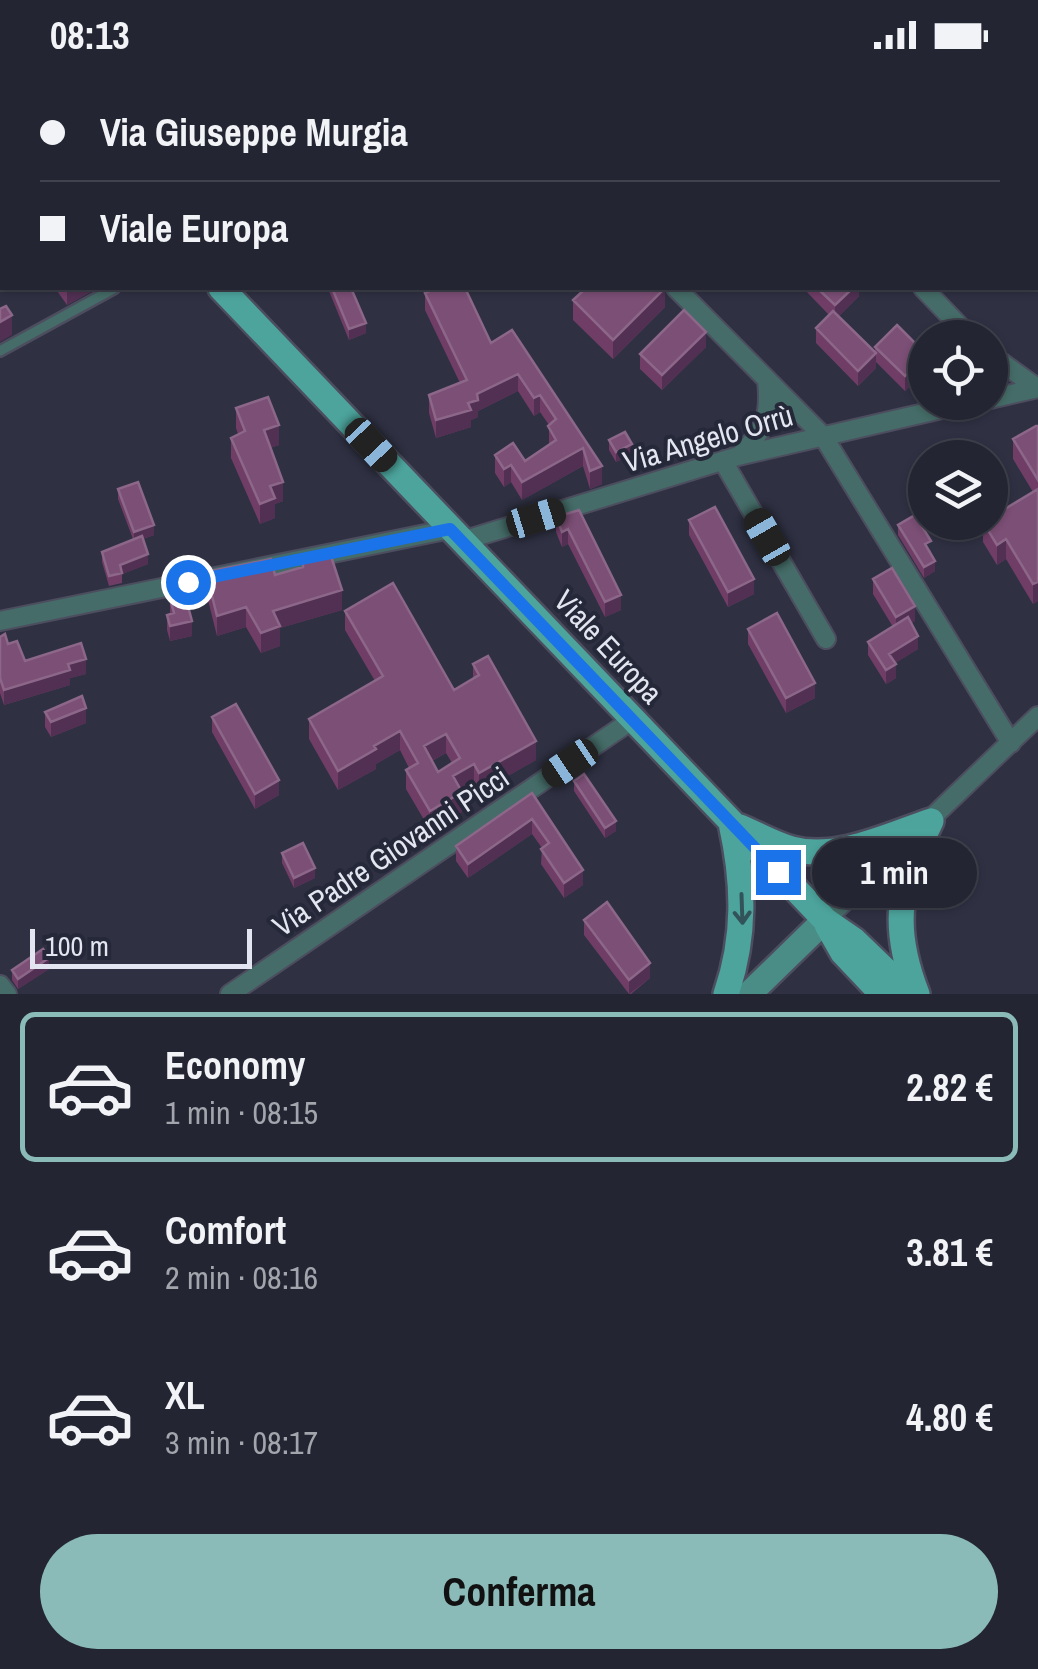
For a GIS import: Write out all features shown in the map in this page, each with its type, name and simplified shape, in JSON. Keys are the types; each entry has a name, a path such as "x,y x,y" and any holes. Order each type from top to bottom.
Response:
{"main road":[{"name":"Viale Europa","path":"224,290 824,920 854,940 914,994"},
{"path":"731,823 790,848 812,852 870,842 931,821"},
{"path":"914,994 899,922 902,890 931,821"},
{"path":"726,994 743,927 738,856 731,823"},
{"name":"Viale Europa","path":"824,920 843,953 882,994"},
{"path":"749,994 824,920"}],"street":[{"path":"678,290 823,436 1011,743"},
{"path":"925,290 954,320"},
{"path":"1008,367 1038,388"},
{"path":"767,380 769,396 762,430 731,459 826,639"},
{"path":"1008,394 1038,388"},
{"name":"Via Angelo Orrù","path":"0,621 456,535 731,459 908,415"},
{"path":"824,920 1038,716"},
{"name":"Via Padre Giovanni Picci","path":"230,994 632,720"},
{"path":"0,984 7,994"}],"lane":[{"path":"0,351 111,290"}],"building":[{"path":"333,290 352,290 366,323 349,329"},
{"path":"466,290 491,343 512,330 602,466 590,471 583,448 522,482 511,465 504,469 495,455 513,443 525,461 556,440 548,426 556,419 540,395 534,398 518,374 477,394 478,400 468,403 471,410 436,420 429,395 467,380 425,293"},
{"path":"584,290 663,290 613,340 573,300"},
{"path":"819,290 851,290 835,305"},
{"path":"6,306 12,315 0,322 0,309"},
{"path":"684,310 706,332 662,375 640,354"},
{"path":"833,311 876,353 858,371 816,328"},
{"path":"897,325 908,336 908,373 905,376 875,347"},
{"path":"268,397 279,425 264,430 283,482 270,486 275,498 260,504 231,438 245,431 236,408"},
{"path":"1038,426 1038,480 1013,439"},
{"path":"625,432 632,444 616,452 609,440"},
{"path":"138,482 154,525 134,532 118,489"},
{"path":"1038,489 1038,582 1033,584 1007,540 1008,507"},
{"path":"715,507 754,579 728,592 689,520"},
{"path":"579,510 621,595 605,602 568,529 562,532 556,517"},
{"path":"908,519 908,540 930,540 925,544 935,561 924,567 898,525"},
{"path":"142,536 148,554 120,565 122,573 109,576 102,552"},
{"path":"329,550 342,590 273,611 280,626 261,633 246,607 217,616 206,572 271,559 275,575 303,567 303,558"},
{"path":"892,568 915,606 896,617 873,579"},
{"path":"393,583 454,690 479,675 473,664 488,656 536,741 479,773 474,764 453,776 462,792 430,811 406,770 418,763 400,731 338,771 309,719 383,676 345,611","holes":["446,734 460,758 438,772 424,746"]},
{"path":"185,595 192,621 170,626 167,615 174,613 170,599"},
{"path":"777,613 815,683 786,698 748,629"},
{"path":"908,617 918,636 889,654 896,664 886,670 868,642"},
{"path":"5,634 8,644 17,641 25,661 81,643 86,659 68,664 70,670 4,690 0,678 0,637"},
{"path":"82,696 86,708 51,722 45,712"},
{"path":"236,704 279,780 255,794 212,717"},
{"path":"584,774 616,821 605,828 574,781"},
{"path":"532,793 583,870 564,883 541,849 549,843 532,819 468,864 456,846"},
{"path":"303,843 315,868 294,878 282,853"},
{"path":"607,902 650,963 629,980 584,920"},
{"path":"43,949 49,958 18,979 12,970"}],"route":[{"path":"188,582 450,529 778,872"}]}
